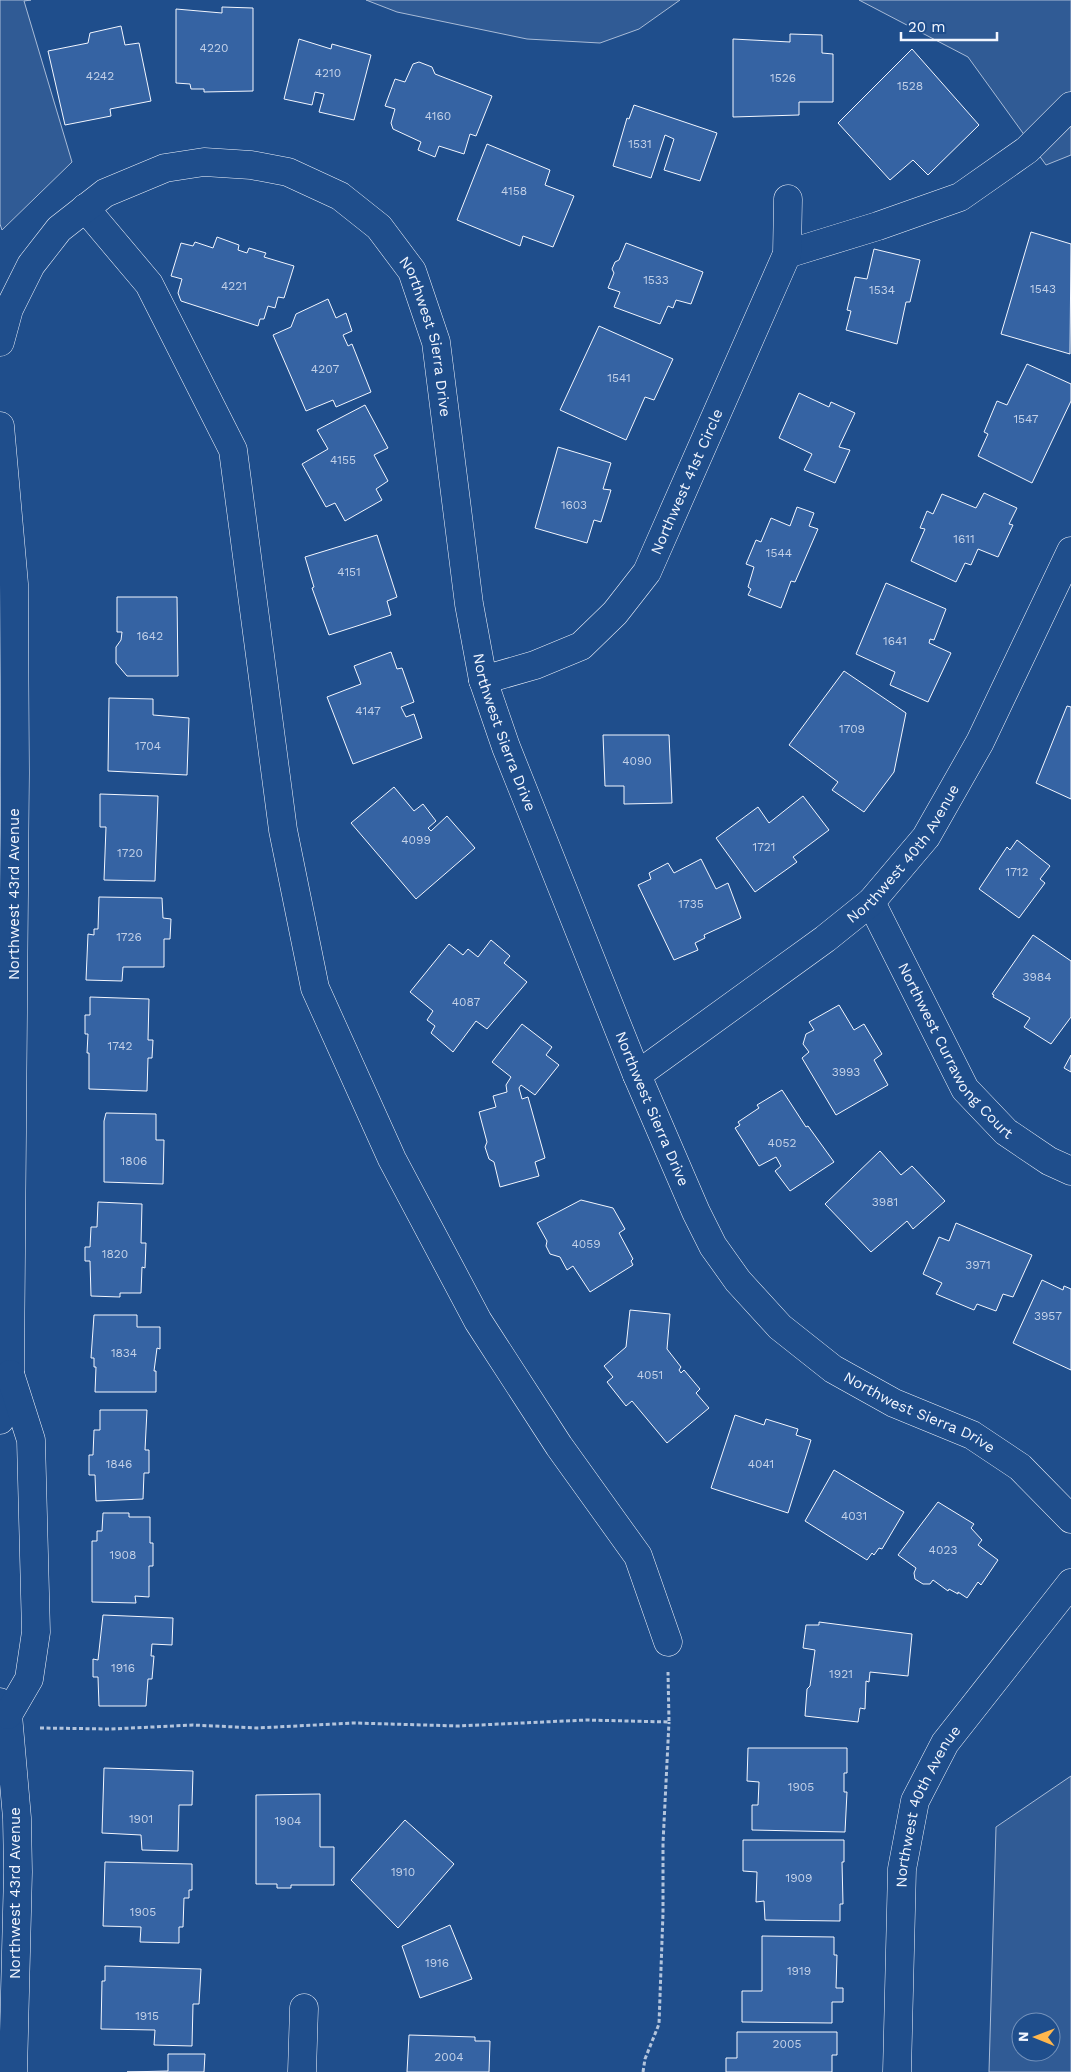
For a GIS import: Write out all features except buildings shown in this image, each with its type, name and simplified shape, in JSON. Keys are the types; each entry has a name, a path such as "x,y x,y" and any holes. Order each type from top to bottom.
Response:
{"street":[{"path":"787,254 878,226 960,197 1027,150 1071,106"},
{"name":"Northwest Sierra Drive","path":"0,342 5,309 31,265 59,229 105,193 165,168 204,162 252,165 288,172 340,196 379,227 412,271 436,342 469,604 483,680 506,747 636,1075 696,1212 713,1246 738,1281 780,1327 833,1369 894,1403 972,1435 1020,1467 1071,1519"},
{"name":"Northwest 41st Circle","path":"483,680 535,665 581,646 615,613 647,572 787,254 788,199"},
{"path":"85,208 149,284 233,450 283,830 315,988 392,1159 478,1321 559,1446 638,1556 668,1642"},
{"name":"Northwest 43rd Avenue","path":"0,426 14,584 15,754 10,1372 0,1420"},
{"name":"Northwest 40th Avenue","path":"636,1075 825,939 871,902 926,837 975,751 1071,551"},
{"name":"Northwest Currawong Court","path":"871,902 965,1090 1006,1132 1049,1161 1071,1171"},
{"name":"Northwest 43rd Avenue","path":"10,1372 31,1440 36,1632 29,1679 3,1710 16,1818 18,1872 13,2072"},
{"name":"Northwest 40th Avenue","path":"897,2072 902,1869 915,1801 945,1743 1071,1583"},
{"path":"302,2072 304,2008"}],"path":[{"path":"643,2072 644,2060 659,2024 663,1913 663,1843 669,1722 668,1642"},
{"path":"36,1728 111,1729 193,1725 257,1728 354,1722 458,1726 586,1720 669,1722"}],"shaded area":[{"path":"0,0 31,0 24,1 72,162 2,230 0,224"},
{"path":"366,0 680,0 639,29 600,43 527,39 397,12"},
{"path":"859,0 1071,0 1071,155 1046,165 968,57"},
{"path":"1071,1776 1071,2072 989,2072 996,1827"}]}
